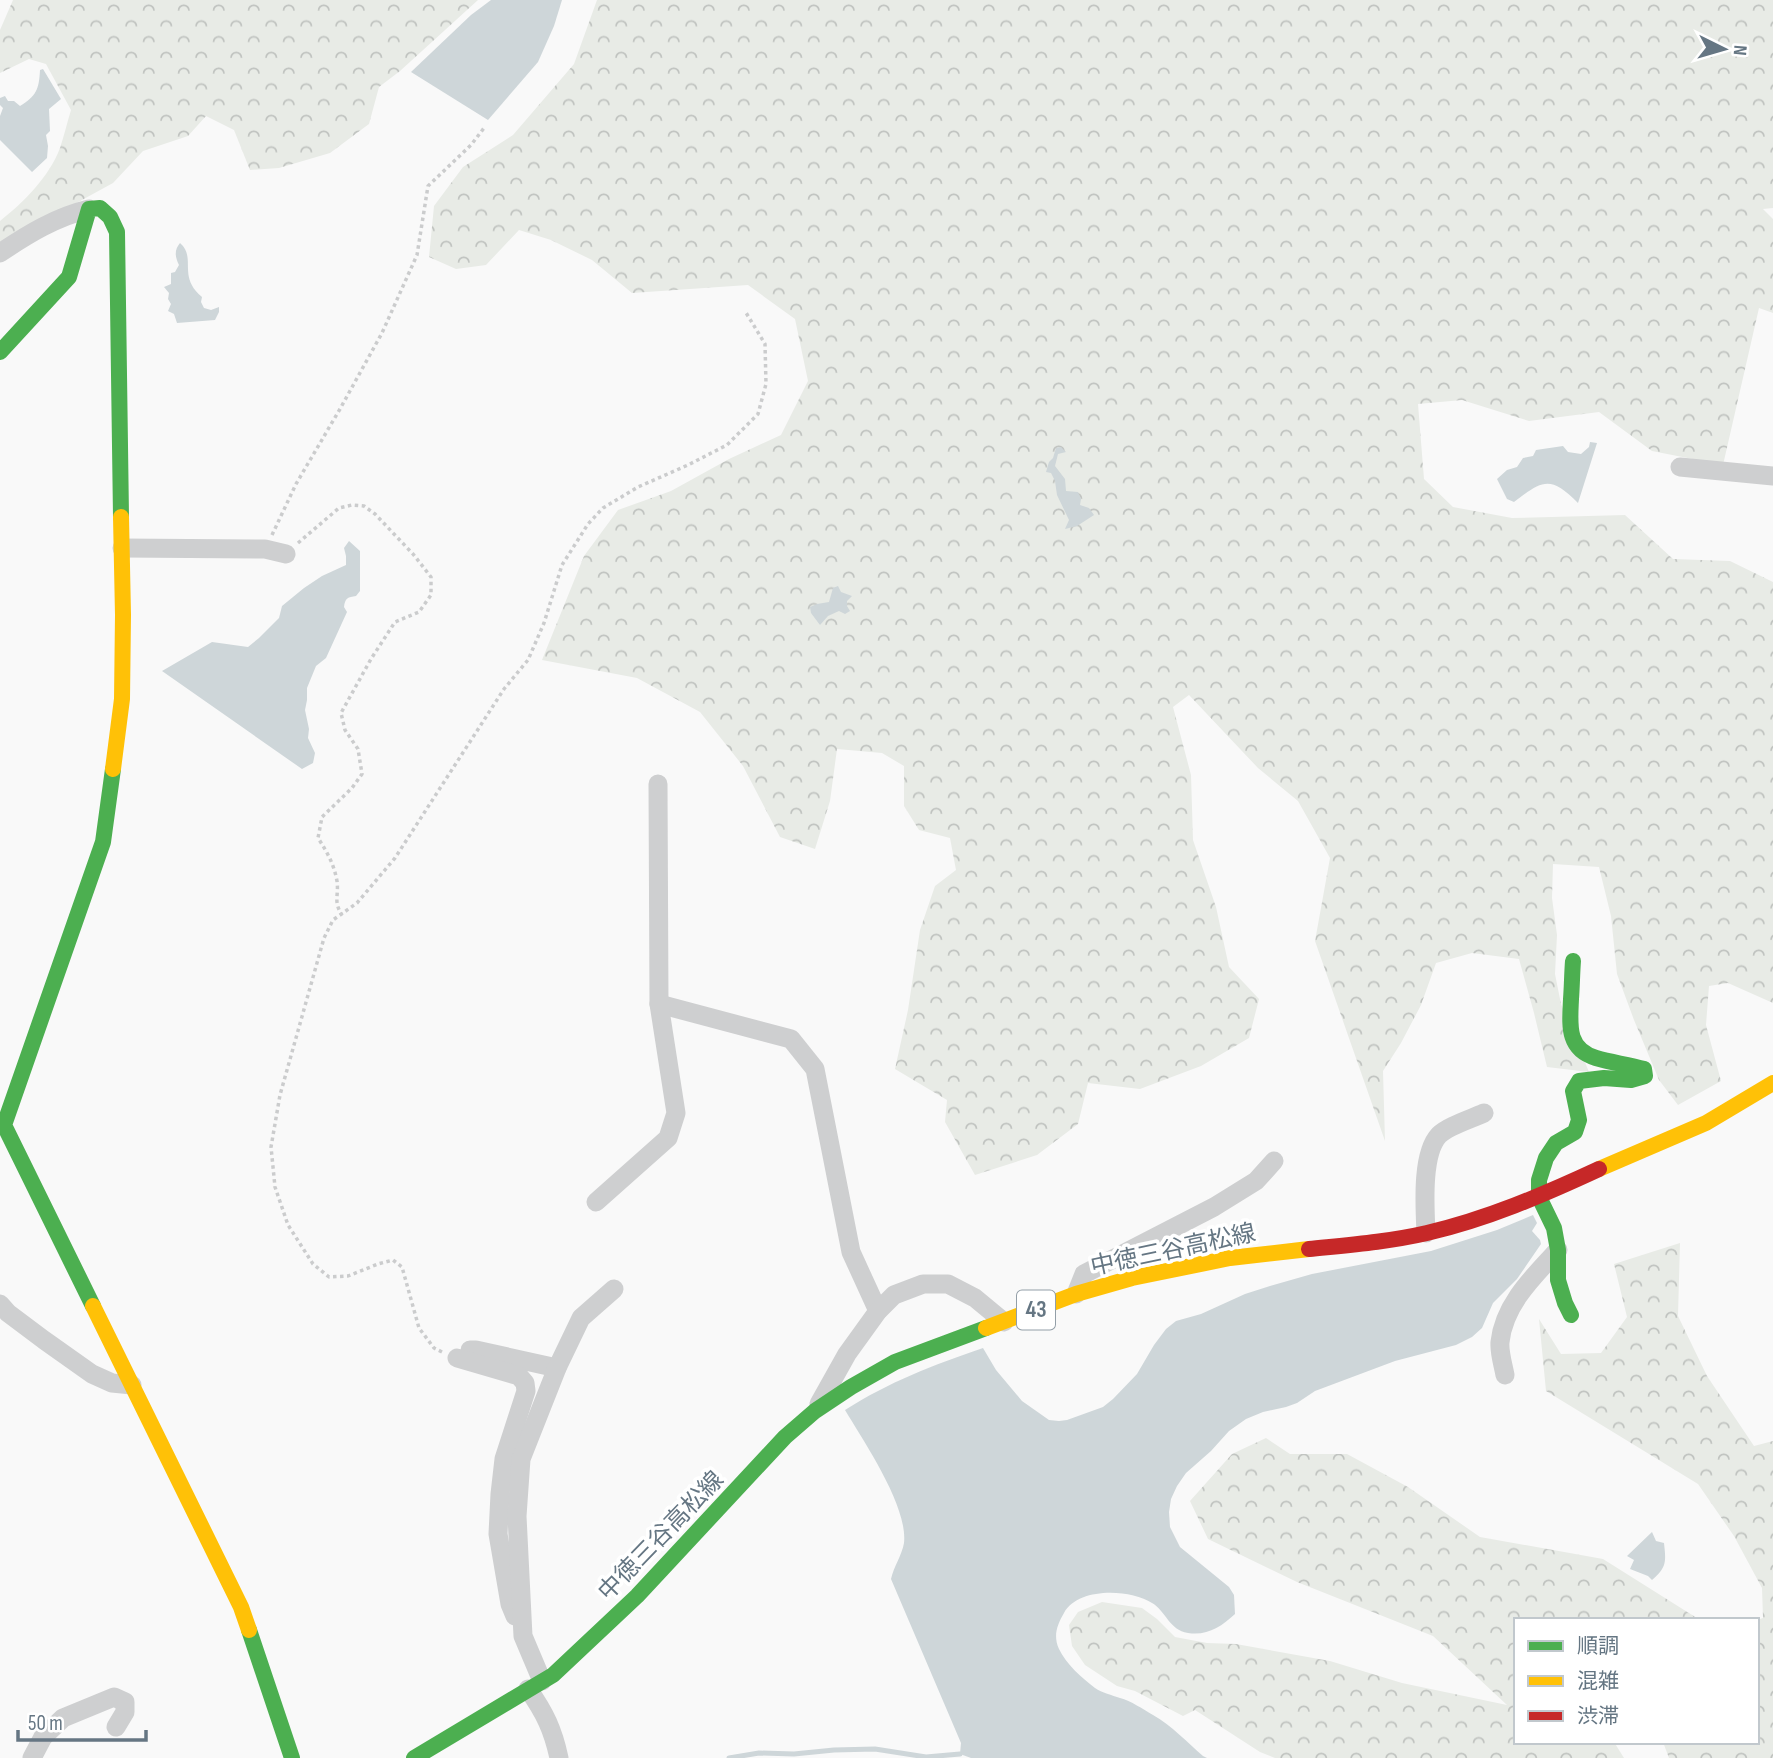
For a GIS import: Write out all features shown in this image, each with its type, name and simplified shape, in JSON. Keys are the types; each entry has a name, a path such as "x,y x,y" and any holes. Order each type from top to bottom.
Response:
{"street":[{"path":"0,253 31,232 65,216 89,209 100,208 110,217 117,232 124,615 122,699 103,842 4,1125 242,1607 292,1758"},
{"path":"0,352 69,277 89,209"},
{"path":"1680,467 1773,476"},
{"path":"122,548 265,549 286,554"},
{"path":"596,1202 668,1138 676,1113 659,1004 658,785"},
{"path":"1571,1315 1558,1280 1558,1250 1553,1228 1539,1197 1539,1180 1546,1158 1556,1143 1575,1132 1579,1120 1573,1091 1579,1081 1601,1078 1630,1081 1642,1080 1645,1076 1644,1069 1634,1065 1594,1058 1582,1052 1574,1041 1569,1027 1573,961"},
{"path":"659,1004 791,1039 815,1069 851,1252 878,1311"},
{"name":"中徳三谷高松線","path":"414,1758 553,1675 637,1596 785,1437 815,1411 895,1362 1076,1294 1132,1278 1230,1258 1379,1241 1426,1233 1474,1220 1539,1197 1624,1157 1706,1123 1773,1083"},
{"path":"1426,1233 1424,1195 1429,1151 1439,1134 1484,1113"},
{"path":"1076,1294 1084,1274 1214,1207 1256,1181 1274,1161"},
{"path":"1505,1374 1500,1345 1504,1321 1522,1290 1558,1250"},
{"path":"815,1411 847,1354 878,1311 894,1295 923,1284 948,1284 975,1298 1004,1322"},
{"path":"523,1636 517,1516 521,1459 557,1368 581,1318 614,1289"},
{"path":"0,1304 8,1313 92,1374 112,1383 132,1385"},
{"path":"457,1358 467,1350 476,1350 557,1368"},
{"path":"457,1358 519,1376 525,1383 523,1402 504,1459 498,1534 510,1604 523,1636 535,1685 554,1736 559,1758"},
{"path":"32,1758 43,1737 63,1718 114,1698 125,1702 125,1712 116,1727"}],"path":[{"path":"265,549 296,484 382,333 417,255 428,186 471,145 484,128"},
{"path":"457,1358 434,1348 419,1328 402,1267 393,1260 348,1276 329,1277 313,1264 288,1225 275,1187 271,1147 280,1095 324,938 333,920 357,903 395,858 504,690 528,660 544,623 562,565 589,524 603,508 638,487 727,445 758,414 766,384 765,344 746,311"},
{"path":"286,554 339,508 364,506 413,554 431,577 431,595 419,612 396,622 371,659 341,713 345,730 358,749 362,774 352,788 322,817 318,838 331,857 337,883 337,906 342,915"}],"green space":[{"path":"13,0 478,0 379,87 369,124 330,153 279,168 250,170 234,130 206,116 188,136 143,151 113,183 0,242 0,221 43,179 60,148 71,110 46,64 29,59 0,73 0,30"},
{"path":"597,0 1773,0 1773,208 1763,209 1773,219 1773,313 1759,308 1723,465 1652,451 1599,412 1529,421 1462,400 1418,404 1424,479 1453,507 1512,518 1625,515 1673,559 1730,561 1773,582 1773,1003 1728,983 1709,986 1706,1025 1721,1081 1678,1105 1659,1080 1617,974 1611,916 1599,867 1553,864 1552,898 1557,935 1555,974 1561,1004 1589,1072 1547,1067 1519,959 1472,953 1436,963 1421,1005 1383,1071 1385,1141 1315,941 1330,858 1298,801 1258,768 1189,695 1173,707 1191,775 1193,840 1216,907 1229,967 1259,999 1249,1038 1201,1066 1140,1089 1088,1083 1078,1124 1037,1155 975,1175 945,1122 947,1100 895,1069 908,1010 920,930 935,886 956,870 950,838 919,830 904,806 904,766 882,753 837,749 830,801 815,849 780,837 743,766 700,712 637,678 542,660 584,556 618,510 671,491 729,459 781,435 808,381 795,319 748,285 632,293 592,260 551,240 519,230 486,265 456,269 429,257 434,206 463,167 513,135 574,64"},
{"path":"1680,1243 1678,1316 1707,1376 1754,1446 1773,1441 1773,1758 1669,1758 1664,1744 1759,1744 1759,1619 1763,1618 1762,1588 1734,1536 1698,1484 1546,1391 1539,1319 1561,1354 1601,1353 1627,1317 1614,1264"},
{"path":"1266,1438 1290,1454 1347,1454 1408,1487 1480,1537 1603,1559 1697,1618 1514,1618 1514,1744 1615,1744 1624,1758 1275,1758 1260,1752 1195,1710 1183,1716 1135,1691 1117,1686 1085,1665 1072,1646 1069,1625 1078,1612 1102,1602 1142,1608 1175,1637 1207,1643 1236,1644 1330,1661 1402,1683 1507,1705 1433,1636 1297,1582 1208,1539 1190,1501 1232,1454"}],"shaded area":[{"path":"491,0 562,0 538,62 488,120 411,72 471,15"},
{"path":"43,69 61,99 49,109 47,158 32,172 0,140 0,116 3,108 0,98 5,96 8,101 14,101 20,106 36,92 40,70"},
{"path":"180,243 187,255 190,282 202,297 204,308 211,310 219,307 215,320 177,323 174,314 168,311 171,304 169,293 164,287 171,284 171,273 175,272 179,265 176,254"},
{"path":"1590,442 1597,443 1578,503 1560,488 1546,484 1532,489 1514,502 1507,499 1497,479 1507,470 1517,467 1523,458 1533,456 1536,450 1563,446 1568,452 1581,454 1589,447"},
{"path":"1061,447 1066,452 1058,454 1055,466 1065,479 1066,491 1078,492 1080,505 1089,508 1094,515 1077,526 1065,529 1069,520 1057,495 1055,481 1051,473 1046,472 1056,448"},
{"path":"349,541 360,551 360,591 346,600 344,607 347,612 326,658 316,666 307,688 305,710 308,738 315,753 313,763 302,769 162,671 212,642 248,647 279,618 282,606 322,576 346,565 344,548"},
{"path":"838,586 841,592 852,596 847,601 850,611 845,614 839,611 828,616 820,625 810,607 829,602 833,588"},
{"path":"1533,1215 1537,1223 1532,1231 1541,1244 1517,1279 1493,1303 1482,1328 1472,1337 1456,1345 1395,1361 1315,1391 1297,1403 1246,1419 1229,1431 1186,1473 1171,1499 1170,1527 1180,1547 1229,1587 1234,1595 1235,1614 1230,1619 1208,1632 1188,1633 1176,1628 1152,1603 1118,1593 1081,1598 1064,1613 1056,1640 1062,1655 1075,1670 1098,1690 1128,1701 1160,1719 1207,1758 971,1758 960,1754 961,1743 891,1579 904,1543 899,1511 873,1456 845,1410 912,1375 983,1348 996,1370 1022,1401 1049,1420 1067,1420 1103,1407 1113,1399 1137,1374 1154,1345 1176,1321 1201,1314 1270,1286 1312,1274 1431,1251 1497,1230"},
{"path":"1652,1532 1656,1541 1664,1543 1665,1555 1663,1568 1652,1580 1630,1569 1634,1560 1627,1556"}],"waterway":[{"path":"729,1758 759,1753 794,1754 875,1749 926,1757 960,1754"}],"traffic: fast":[{"path":"0,352 69,277 89,209 100,208 110,217 117,232 121,517"},
{"path":"93,1306 4,1125 103,842 113,769"},
{"path":"1571,1315 1558,1280 1558,1250 1554,1228 1539,1197 1539,1180 1546,1158 1556,1143 1575,1132 1579,1120 1573,1091 1579,1081 1604,1078 1631,1080 1645,1076 1644,1069 1586,1054 1575,1042 1570,1018 1573,961"},
{"path":"414,1758 553,1675 637,1596 785,1437 815,1411 895,1362 986,1328"},
{"path":"249,1630 292,1758"}],"traffic: slow":[{"path":"113,769 122,699 121,517"},
{"path":"1599,1169 1706,1123 1773,1083"},
{"path":"986,1328 1076,1294 1132,1278 1230,1258 1309,1249"},
{"path":"93,1306 241,1607 249,1630"}],"traffic: jam":[{"path":"1309,1249 1398,1239 1471,1221 1514,1206 1599,1169"}]}
